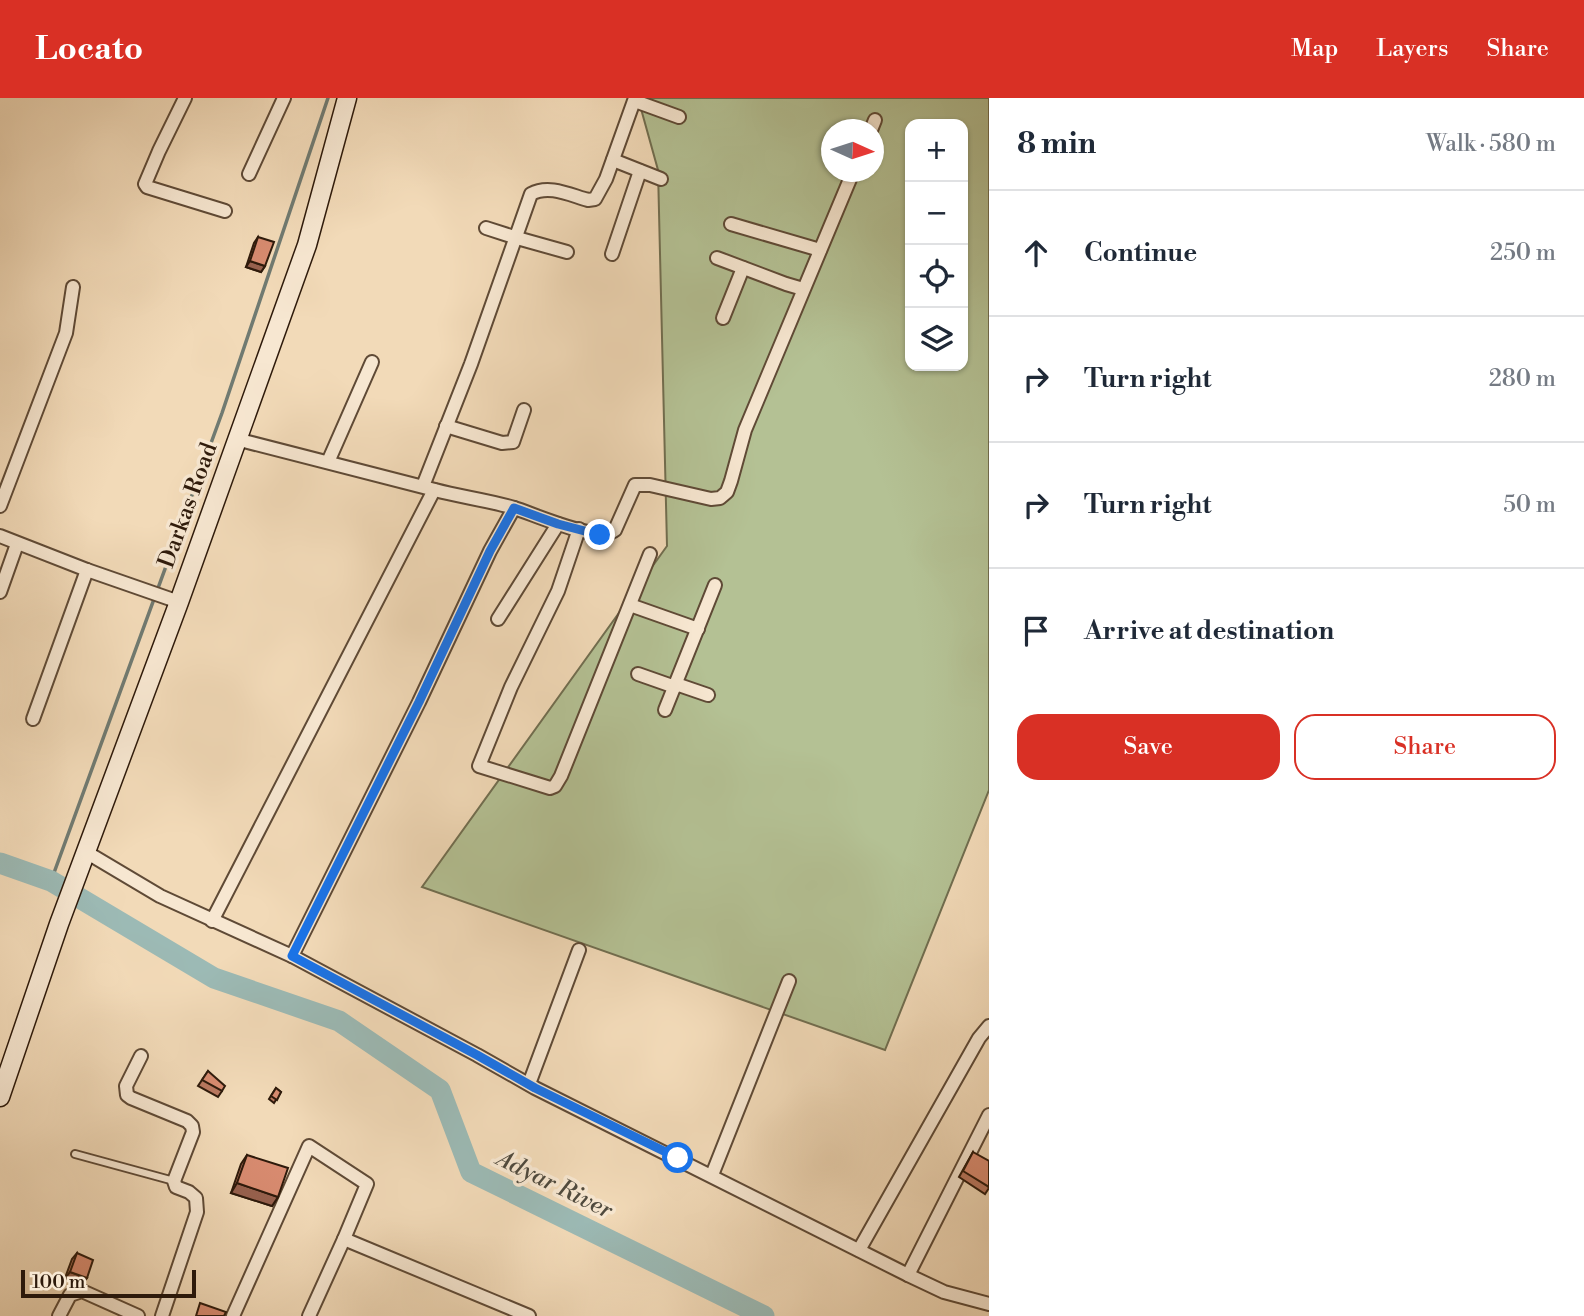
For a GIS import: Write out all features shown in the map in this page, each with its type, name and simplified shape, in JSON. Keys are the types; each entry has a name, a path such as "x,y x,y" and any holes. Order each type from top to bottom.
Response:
{"main road":[{"name":"Darkas Road","path":"0,1097 83,860 165,597 236,439 307,245 347,98"}],"street":[{"path":"186,98 145,184 147,187 225,211"},
{"path":"248,174 284,98"},
{"path":"212,921 428,488 446,426 531,194 548,189 595,200 603,187 635,99 679,117"},
{"path":"613,160 661,178"},
{"path":"612,254 640,171"},
{"path":"236,439 514,508 600,535 611,535 615,530 635,485 650,485 711,499 720,498 727,492 745,430 849,182"},
{"path":"732,224 820,250"},
{"path":"486,228 567,252"},
{"path":"717,258 803,289"},
{"path":"723,317 743,268"},
{"path":"0,506 66,333 73,287"},
{"path":"328,462 372,362"},
{"path":"446,426 502,443 513,442 524,410"},
{"path":"292,956 419,702 490,551 514,508"},
{"path":"498,619 558,524"},
{"path":"579,529 558,591 511,687 479,766 550,788 555,786 650,554"},
{"path":"0,536 165,597"},
{"path":"0,592 17,544"},
{"path":"33,719 87,570"},
{"path":"666,710 715,585"},
{"path":"630,605 698,629"},
{"path":"638,674 708,695"},
{"path":"83,860 292,956 529,1084 908,1275 944,1292 988,1301"},
{"path":"529,1084 579,950"},
{"path":"712,1175 789,981"},
{"path":"859,1250 979,1038 989,1026"},
{"path":"141,1056 126,1086 127,1095 187,1121 193,1132 174,1181 176,1187 196,1198 197,1212 162,1316"},
{"path":"908,1275 989,1115"},
{"path":"233,1316 309,1146 367,1184 309,1316"},
{"path":"344,1239 529,1316"},
{"path":"59,1316 69,1295 82,1291 138,1316"}],"lane":[{"path":"75,1154 174,1181"}],"green space":[{"path":"638,98 989,98 989,790 885,1050 422,887 667,546 658,170"}],"building":[{"path":"258,237 274,242 265,266 250,261"},
{"path":"208,1071 225,1086 222,1091 202,1080"},
{"path":"276,1088 281,1092 277,1100 271,1096"},
{"path":"973,1152 989,1161 989,1187 963,1171"},
{"path":"247,1155 288,1168 278,1197 237,1183"},
{"path":"77,1253 93,1260 87,1278 70,1272"},
{"path":"200,1303 226,1312 224,1316 196,1316"}],"waterway":[{"path":"51,881 222,413 328,98"},
{"name":"Adyar River","path":"0,863 51,881 214,978 339,1021 440,1090 471,1172 764,1316"}],"route":[{"path":"600,535 514,508 490,551 419,702 292,956 535,1088 678,1158"}]}
